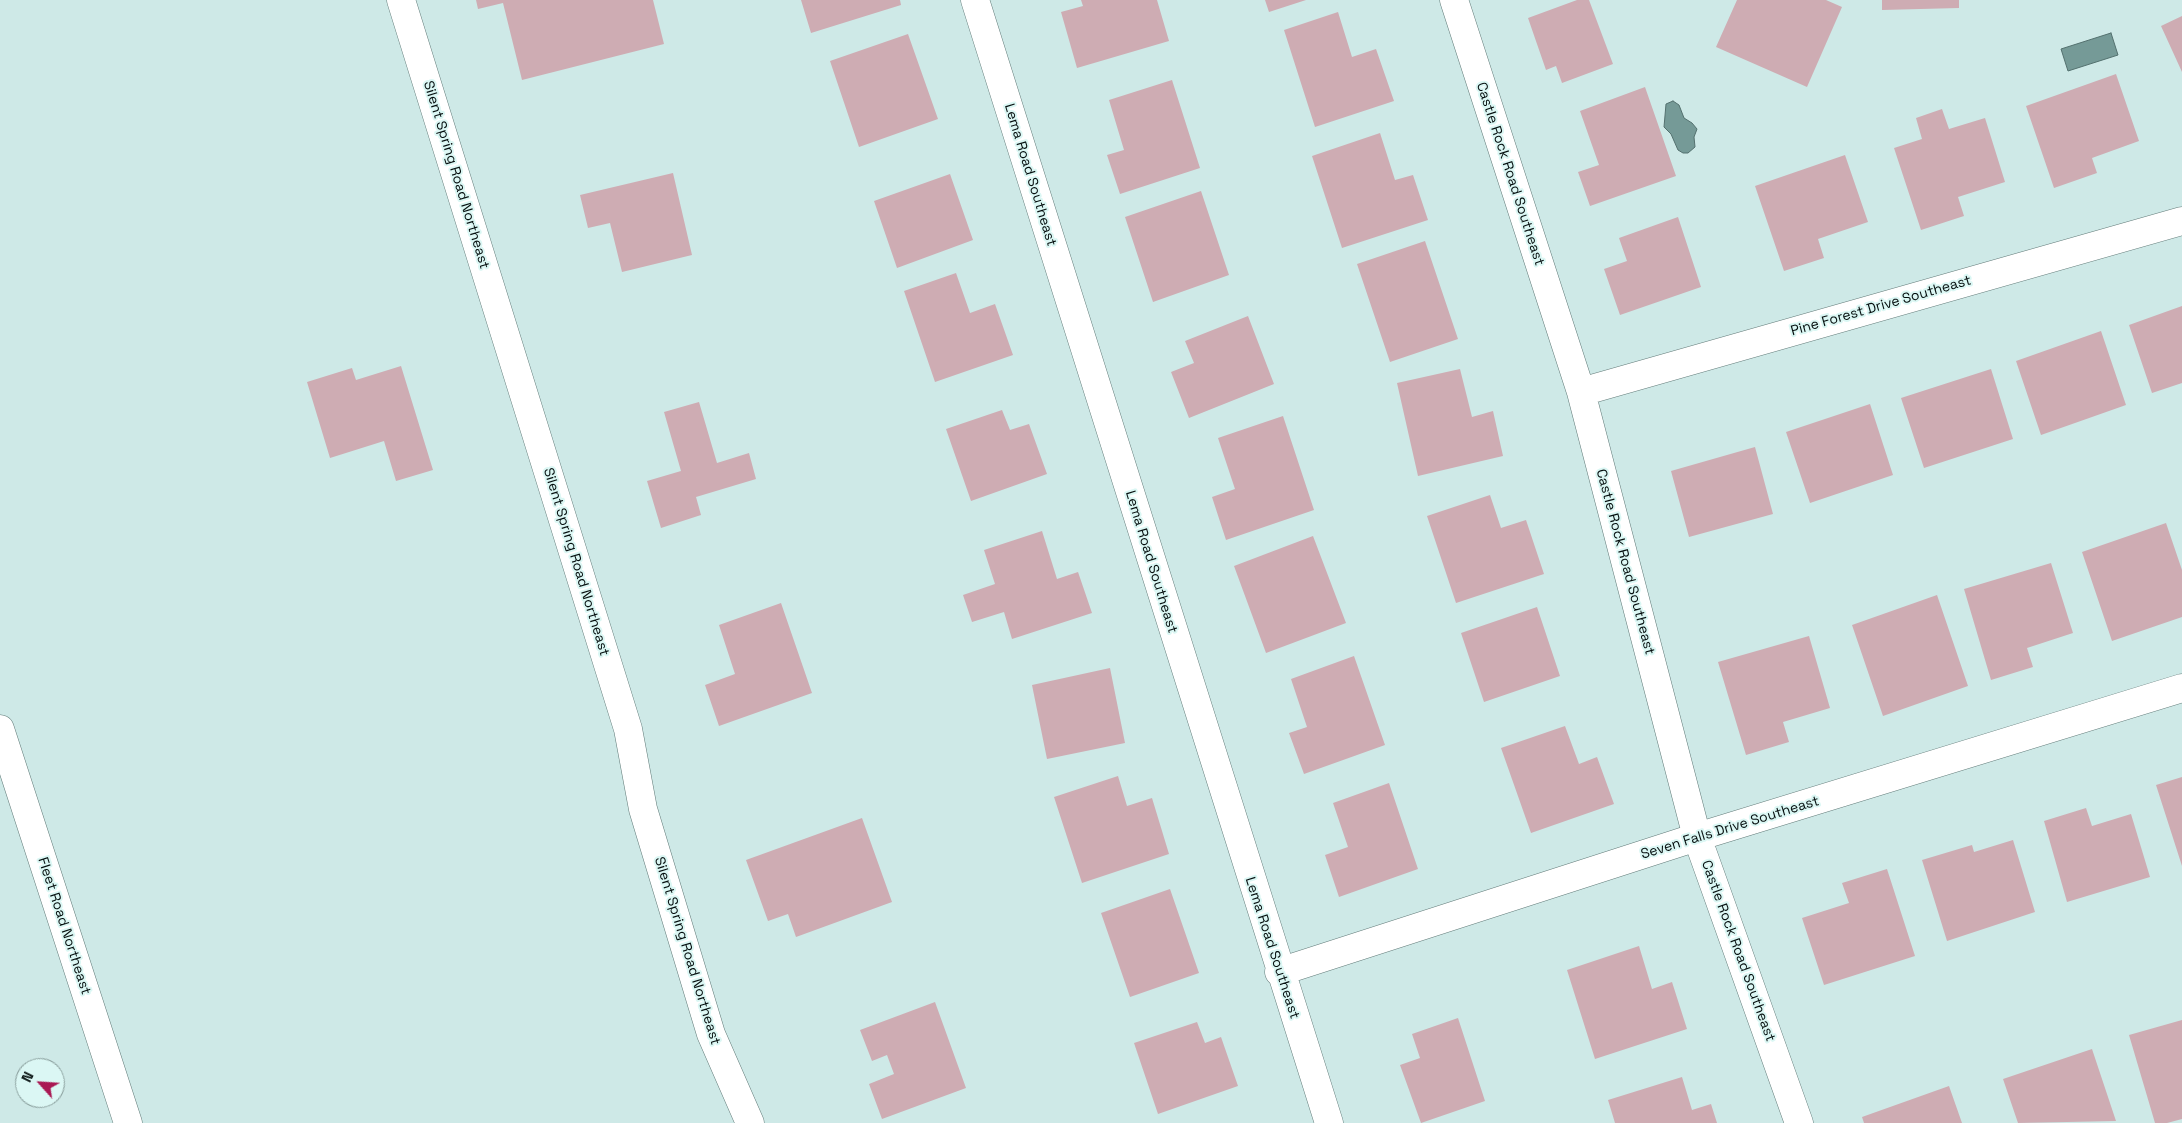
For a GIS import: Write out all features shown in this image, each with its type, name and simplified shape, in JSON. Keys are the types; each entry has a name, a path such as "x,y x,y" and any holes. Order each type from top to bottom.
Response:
{"street":[{"name":"Silent Spring Road Northeast","path":"401,0 628,729 643,810 711,1034 750,1123"},
{"name":"Lema Road Southeast","path":"975,0 1279,972 1329,1123"},
{"name":"Castle Rock Road Southeast","path":"1454,0 1581,392 1697,837 1799,1123"},
{"name":"Pine Forest Drive Southeast","path":"1581,392 2182,221"},
{"name":"Seven Falls Drive Southeast","path":"1279,972 1697,837 2182,688"},
{"name":"Fleet Road Northeast","path":"0,729 128,1123"}],"water":[{"path":"2111,33 2118,55 2068,71 2061,49"},
{"path":"1673,101 1679,105 1684,118 1697,129 1694,137 1695,147 1688,153 1678,150 1671,134 1664,127 1666,104"}],"building":[{"path":"476,0 653,0 664,44 522,80 503,3 478,9"},
{"path":"801,0 900,0 901,5 811,33"},
{"path":"1081,0 1157,0 1169,41 1077,68 1061,12 1083,6"},
{"path":"1265,0 1306,0 1269,12"},
{"path":"1577,0 1589,0 1613,64 1562,83 1556,66 1546,70 1528,18"},
{"path":"1737,0 1826,0 1842,7 1807,87 1716,47"},
{"path":"1882,0 1959,0 1959,8 1882,10"},
{"path":"1338,12 1352,57 1376,49 1394,101 1315,127 1284,30"},
{"path":"2182,16 2182,72 2161,26"},
{"path":"908,34 938,119 859,147 830,61"},
{"path":"2116,74 2139,141 2092,158 2097,173 2054,188 2026,106"},
{"path":"1172,80 1200,168 1120,194 1107,155 1124,150 1109,100"},
{"path":"1645,87 1676,176 1590,206 1578,172 1599,165 1580,111"},
{"path":"1942,109 1949,129 1985,118 2005,182 1958,197 1964,216 1921,230 1894,148 1922,139 1916,118"},
{"path":"1380,133 1395,180 1413,175 1428,220 1342,248 1312,156"},
{"path":"1845,155 1868,222 1818,239 1824,258 1784,271 1755,186"},
{"path":"673,173 692,255 622,272 610,223 588,228 580,195"},
{"path":"950,174 973,240 897,268 874,201"},
{"path":"1201,191 1229,275 1153,302 1125,217"},
{"path":"1678,217 1701,287 1620,315 1604,269 1627,261 1619,238"},
{"path":"1425,241 1458,339 1390,362 1357,264"},
{"path":"956,273 970,313 995,304 1013,355 935,382 904,291"},
{"path":"2182,306 2182,383 2152,393 2129,325"},
{"path":"1248,316 1274,384 1189,418 1171,372 1194,363 1185,341"},
{"path":"2101,331 2126,405 2041,435 2016,361"},
{"path":"401,366 433,470 396,481 384,441 330,458 307,382 352,368 356,380"},
{"path":"1460,369 1472,417 1493,411 1503,456 1418,476 1397,383"},
{"path":"1991,369 2013,439 1924,468 1901,398"},
{"path":"699,402 717,463 749,453 756,479 696,497 701,515 661,528 647,481 681,471 664,412"},
{"path":"1870,404 1893,475 1810,503 1786,432"},
{"path":"1002,410 1010,430 1029,424 1047,474 971,501 946,429"},
{"path":"1283,416 1314,510 1226,540 1212,497 1235,489 1218,438"},
{"path":"1755,447 1773,514 1689,537 1671,471"},
{"path":"1490,495 1501,528 1526,520 1544,574 1456,603 1427,516"},
{"path":"2166,523 2182,570 2182,617 2112,641 2082,552"},
{"path":"1042,531 1057,579 1078,572 1092,613 1012,639 1004,612 972,622 963,595 995,584 984,550"},
{"path":"1313,536 1346,623 1266,653 1234,566"},
{"path":"2051,563 2073,633 2027,648 2033,667 1991,680 1964,589"},
{"path":"1937,595 1968,686 1883,716 1852,625"},
{"path":"781,603 812,693 719,726 705,685 735,674 719,625"},
{"path":"1537,607 1560,676 1484,702 1461,633"},
{"path":"1809,636 1830,708 1783,722 1789,742 1746,755 1718,662"},
{"path":"1354,656 1385,745 1304,774 1289,733 1307,727 1291,679"},
{"path":"1110,668 1125,743 1047,759 1032,685"},
{"path":"1565,726 1579,764 1597,757 1614,804 1531,833 1501,748"},
{"path":"1118,776 1127,806 1152,798 1169,854 1082,883 1054,797"},
{"path":"2182,777 2182,866 2156,785"},
{"path":"1389,783 1418,869 1339,897 1325,855 1348,847 1333,803"},
{"path":"2086,808 2092,826 2131,814 2150,877 2067,902 2044,821"},
{"path":"862,818 892,902 796,937 788,914 768,921 746,860"},
{"path":"2013,840 2035,912 1947,941 1922,860 1972,845 1974,852"},
{"path":"1887,869 1915,956 1824,985 1802,918 1849,903 1842,883"},
{"path":"1170,889 1199,973 1130,997 1101,913"},
{"path":"1639,946 1652,989 1672,982 1687,1029 1595,1059 1567,970"},
{"path":"935,1002 966,1088 882,1119 869,1084 894,1074 887,1055 872,1061 860,1030"},
{"path":"1458,1018 1485,1101 1421,1123 1400,1065 1420,1058 1412,1034"},
{"path":"2182,1020 2182,1119 2167,1123 2155,1123 2129,1035"},
{"path":"1197,1022 1205,1043 1221,1037 1238,1086 1158,1114 1134,1043"},
{"path":"2092,1049 2116,1121 2018,1123 2003,1079"},
{"path":"1682,1077 1692,1110 1711,1104 1717,1123 1615,1123 1608,1100"},
{"path":"1949,1086 1962,1123 1864,1123 1862,1117"}]}
